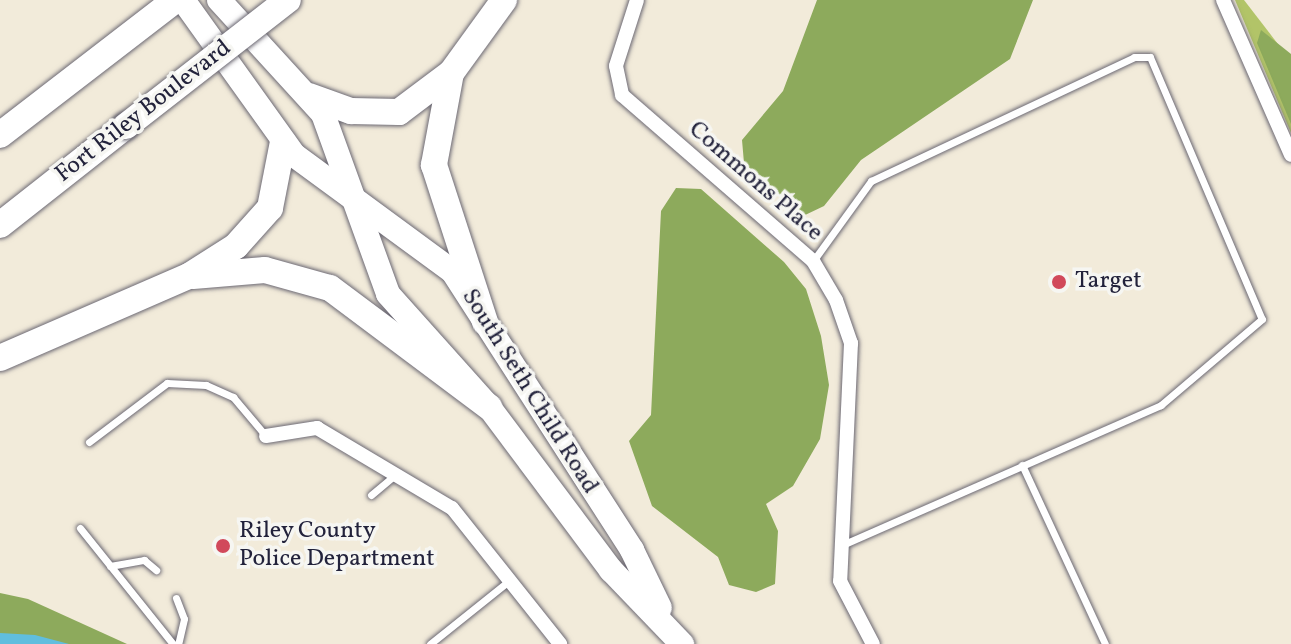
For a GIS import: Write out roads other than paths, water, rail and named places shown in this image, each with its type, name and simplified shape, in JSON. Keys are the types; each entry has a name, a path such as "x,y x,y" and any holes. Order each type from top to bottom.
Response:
{"highway":[{"path":"0,135 175,0"},
{"name":"Fort Riley Boulevard","path":"0,225 288,0"},
{"path":"309,96 351,111 399,112 451,73 504,0"},
{"path":"451,73 434,165 485,322"},
{"path":"0,358 189,276 254,231 279,185 283,142"},
{"path":"189,276 265,270 330,288 489,407"}],"main road":[{"name":"South Seth Child Road","path":"183,0 240,70 283,142 354,198 437,255 485,322 632,550 666,621 682,644"},
{"name":"South Seth Child Road","path":"219,0 309,96 333,132 388,294 489,407 601,558 666,621"}],"street":[{"name":"Commons Place","path":"637,0 616,66 622,95 813,261 851,343 840,581 873,644"},
{"path":"1223,0 1291,155"},
{"path":"266,436 317,428 452,508 560,644"}],"lane":[{"path":"813,261 871,181 1134,57 1150,57 1262,319 1161,405 840,546"},
{"path":"89,442 167,383 206,385 233,397 266,436"},
{"path":"1022,465 1105,644"},
{"path":"371,495 395,475"},
{"path":"80,528 176,644"},
{"path":"110,566 144,560 156,570"},
{"path":"430,644 511,579"},
{"path":"176,598 184,619 176,644"}],"water":[{"path":"0,633 35,635 69,644 0,644"}],"place":[{"name":"Target","path":"1059,282"},
{"name":"Riley County Police Department","path":"223,546"}]}
